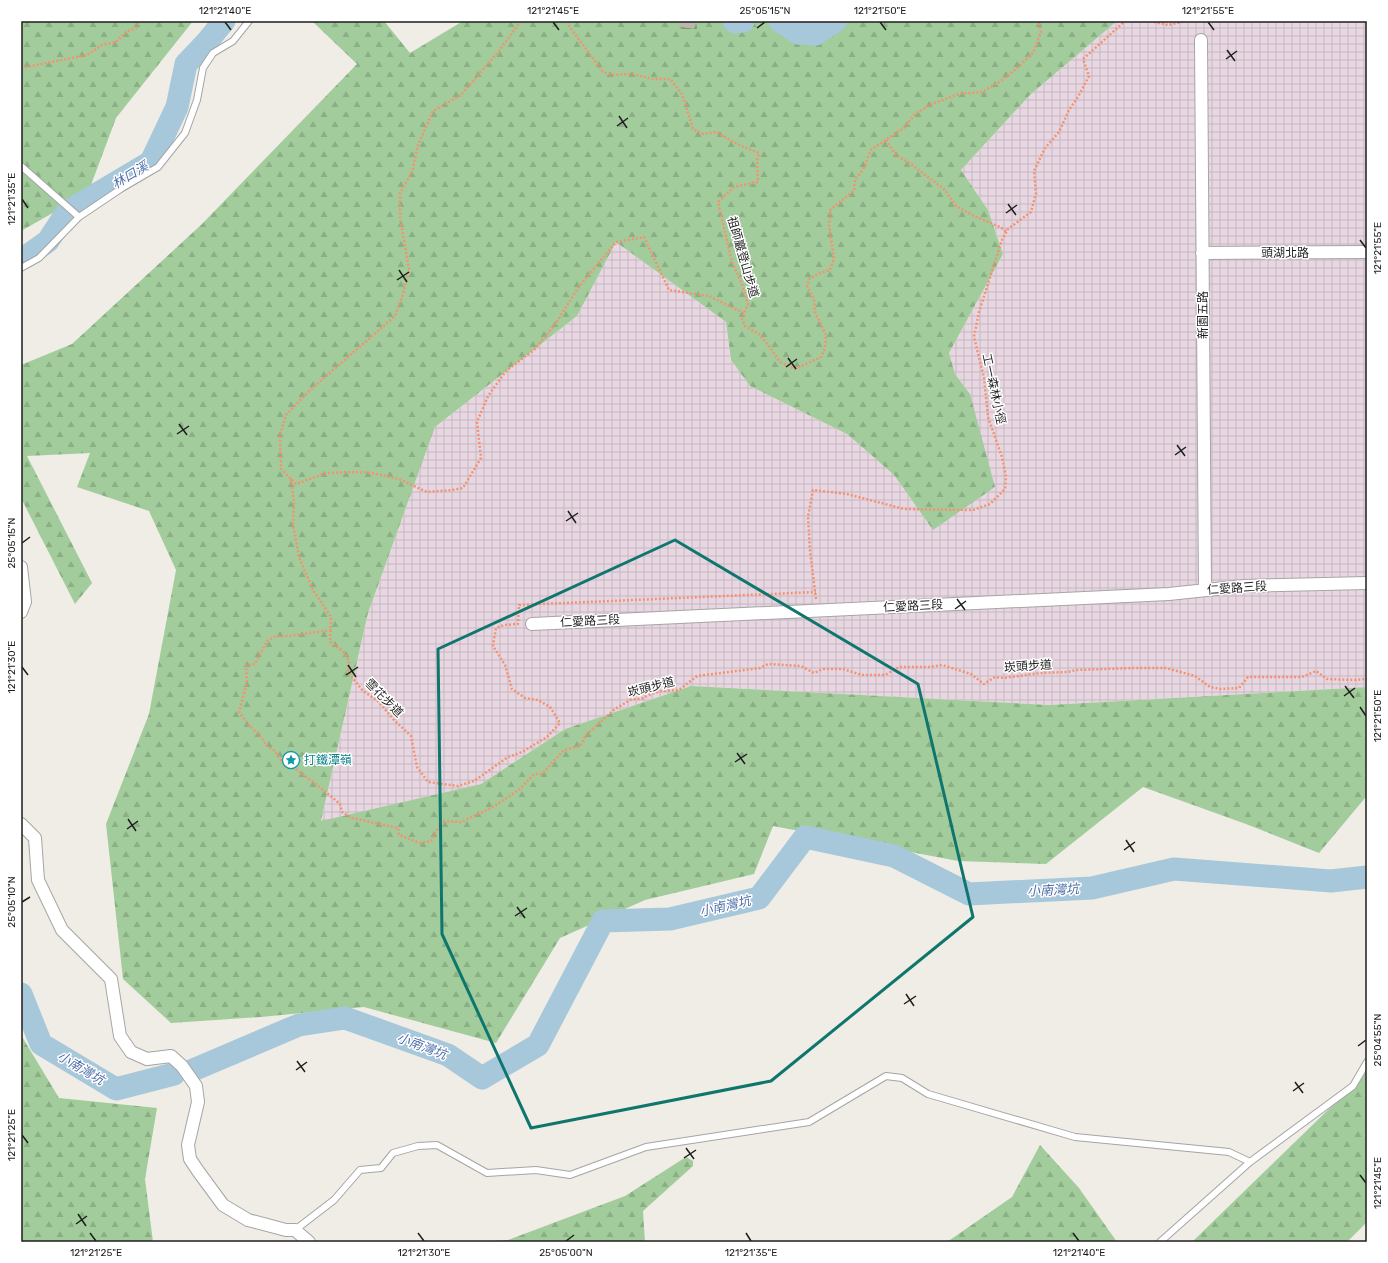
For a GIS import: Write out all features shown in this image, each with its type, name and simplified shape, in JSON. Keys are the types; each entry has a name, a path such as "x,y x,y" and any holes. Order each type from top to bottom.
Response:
{"street":[{"name":"新園五路","path":"1201,40 1205,590"},
{"name":"頭湖北路","path":"1202,253 1367,252"},
{"path":"21,568 25,602 21,612"},
{"name":"仁愛路三段","path":"532,624 1169,594 1244,586 1367,584"},
{"path":"21,824 35,838 38,880 62,930 111,980 120,1036 131,1052 147,1059 171,1056 182,1066 196,1086 198,1102 188,1145 190,1159 198,1171 223,1205 248,1220 286,1230 295,1230 309,1242"}],"lane":[{"path":"21,268 39,258 79,217 158,167 185,133 197,100 203,68 213,53 233,42 249,21"},
{"path":"21,166 79,217"},
{"path":"1160,1242 1250,1162 1353,1086 1367,1062"},
{"path":"295,1230 334,1200 360,1170 381,1168 393,1153 418,1146 436,1145 487,1173 536,1170 570,1175 646,1147 809,1122 886,1076 902,1078 928,1094 1075,1137 1229,1152 1250,1162"}],"path":[{"path":"21,68 87,56 102,45 116,42 126,32 136,28 139,21"},
{"path":"520,21 499,51 461,95 433,111 418,145 412,172 400,193 400,217 409,269 404,294 395,316 309,391 286,415 280,435 281,468 296,484 326,473 352,472 372,473 399,479 427,492 463,488 482,458 477,422 488,396 506,371 535,349 556,323 578,288 616,242 644,237 669,290 709,296 744,314"},
{"name":"祖師巖登山步道","path":"569,21 569,26 603,72 612,75 633,74 652,79 670,79 682,94 693,129 703,134 716,132 739,145 759,153 757,160 758,182 734,187 718,202 732,262 742,284 748,304 742,319 745,326 759,334 780,362 795,369 821,357 825,348 826,335 815,312 814,299 807,287 809,279 830,270 834,259 829,225 832,209 854,191 855,179 863,170 871,150 905,127 915,114 932,104 959,94 982,92 1001,81 1033,53 1041,32 1038,21"},
{"name":"工一森林小徑","path":"817,611 816,592 810,551 808,517 813,490 847,494 904,509 973,510 990,504 1005,489 1006,477 998,444 988,417 984,378 974,337 979,312 1002,240 1008,229 1030,212 1036,193 1034,171 1046,148 1059,132 1069,110 1078,98 1089,76 1083,59 1125,21"},
{"path":"1150,21 1168,25 1186,21"},
{"path":"886,140 896,155 911,164 945,190 956,206 974,216 1000,227 1007,232"},
{"name":"雪花步道","path":"291,479 294,502 293,524 299,557 313,590 331,617 330,642 343,651 349,661 348,672 363,691 378,701 410,736 418,767 428,782 458,786 474,781 508,757 531,747 547,736 560,723 550,707 538,700 525,698 512,689 505,665 492,646 496,628 504,625 518,624 519,605 816,592"},
{"name":"崁頭步道","path":"330,630 289,636 276,636 267,641 255,664 246,665 247,682 239,712 267,746 275,751 285,766 293,767 322,788 340,804 342,812 352,818 398,828 399,835 420,843 431,841 442,821 461,822 493,807 520,789 534,774 542,774 564,750 580,746 586,735 615,709 632,699 641,699 661,691 679,690 697,676 760,668 768,664 801,666 814,673 823,669 843,669 862,676 885,676 899,667 930,667 942,665 971,674 984,684 995,677 1004,678 1076,670 1132,668 1166,668 1195,676 1210,687 1220,689 1239,688 1248,677 1302,677 1316,671 1327,679 1367,679"}],"highlighted area":[{"path":"675,540 918,684 973,917 771,1081 531,1128 442,934 438,649"}],"shaded area":[{"path":"1117,21 1367,21 1367,687 1049,705 691,686 565,729 481,784 321,822 368,613 435,427 577,316 616,242 726,322 731,360 750,386 847,434 894,475 933,530 970,394 955,374 949,353 1003,254 988,210 961,170 1030,95"}],"green space":[{"path":"21,21 193,21 116,118 88,193 21,231"},
{"path":"312,21 384,21 410,53 463,21 1117,21 1030,95 961,170 988,210 1003,254 949,353 955,374 970,394 995,487 933,530 894,475 847,434 750,386 731,360 726,322 616,242 577,316 435,427 368,613 321,821 481,784 565,729 691,686 1049,705 1367,687 1367,795 1365,798 1319,853 1246,824 1143,787 1046,864 958,861 773,826 754,874 645,900 560,938 496,1043 364,1007 261,1017 171,1023 123,979 106,824 149,714 176,570 149,511 77,487 90,453 27,456 92,583 75,604 21,498 21,365 72,344 202,224 357,64"},
{"path":"21,1035 59,1098 157,1108 145,1179 153,1242 21,1242"},
{"path":"1367,1072 1367,1222 1347,1242 1192,1242"},
{"path":"1040,1145 1079,1188 1117,1242 947,1242 1012,1197"},
{"path":"686,1157 693,1161 693,1166 643,1211 645,1242 477,1242 508,1240 625,1196"}],"building":[{"path":"679,21 695,21 694,28 679,26"}],"waterway":[{"name":"林口溪","path":"21,258 27,256 48,241 67,212 151,162 177,107 186,64 224,21"},
{"name":"林口溪","path":"734,21 743,21"},
{"name":"林口溪","path":"780,21 798,33 815,34 835,21"},
{"name":"小南灣坑","path":"193,1070 299,1025 345,1018 448,1055 482,1078 538,1045 603,921 670,919 759,898 805,837 894,856 969,894 1092,888 1174,869 1331,881 1367,877"},
{"name":"小南灣坑","path":"21,994 41,1044 116,1089 174,1074"}],"place":[{"name":"打鐵潭嶺","path":"291,760"}]}
